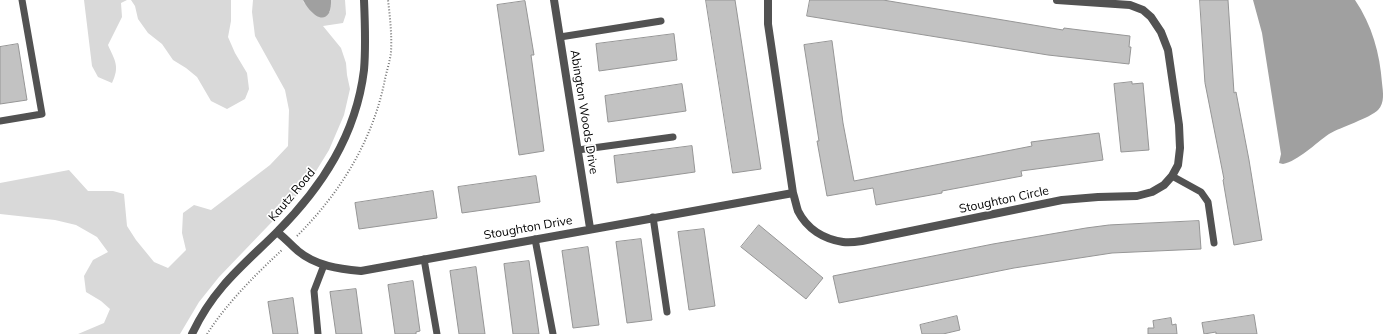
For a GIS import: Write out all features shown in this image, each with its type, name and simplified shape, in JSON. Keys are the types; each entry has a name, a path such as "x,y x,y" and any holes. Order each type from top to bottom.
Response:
{"street":[{"name":"Kautz Road","path":"192,334 198,320 223,286 278,232 308,198 329,170 349,129 359,98 364,70 364,0"},
{"name":"Abington Woods Drive","path":"554,0 590,228"},
{"name":"Stoughton Circle","path":"768,0 768,24 793,193 798,210 805,222 814,230 826,237 844,242 862,241 1062,200 1137,196 1152,192 1164,185 1172,176 1178,165 1180,148 1179,125 1168,50 1161,32 1151,17 1143,10 1130,5 1057,0"},
{"name":"Stoughton Drive","path":"278,232 300,252 318,263 341,269 361,271 590,228 793,193"}],"lane":[{"path":"0,121 42,114 22,0"},
{"path":"560,37 661,21"},
{"path":"578,150 673,137"},
{"path":"1172,176 1201,192 1208,202 1214,243"},
{"path":"653,217 667,312"},
{"path":"535,238 553,334"},
{"path":"424,259 437,334"},
{"path":"318,334 314,291 324,265"}],"path":[{"path":"207,334 215,321 240,292 279,254"}],"shaded area":[{"path":"84,0 127,0 121,3 122,17 108,45 116,64 116,72 112,83 98,77 92,66"},
{"path":"131,0 231,0 231,21 228,37 235,53 247,73 249,89 245,99 227,109 211,101 197,77 173,60 162,44 148,33 138,19 135,6"},
{"path":"253,0 303,0 304,3 330,12 331,0 345,0 346,14 343,23 323,26 341,48 346,63 350,89 344,115 329,150 313,176 291,202 219,277 199,302 180,334 78,334 104,323 110,309 101,301 86,292 84,276 93,260 108,252 97,237 76,225 55,220 0,214 0,183 69,170 88,191 113,191 124,194 127,226 136,240 154,262 168,268 186,250 182,233 183,213 194,205 211,210 270,165 288,146 289,110 285,90 255,36 252,12"},
{"path":"303,0 331,0 331,8 326,17 318,17 311,11"},
{"path":"1253,0 1355,0 1366,19 1374,40 1379,61 1383,97 1382,104 1378,110 1369,116 1334,131 1301,156 1283,164 1279,163 1281,154 1262,33"}],"building":[{"path":"706,0 735,0 761,169 733,173"},
{"path":"810,0 883,0 1063,30 1064,28 1130,36 1129,47 1131,47 1129,64 1048,55 807,16"},
{"path":"1200,0 1228,0 1234,93 1236,92 1262,240 1234,245 1224,179 1205,83"},
{"path":"525,1 534,55 531,55 544,151 519,155 497,5"},
{"path":"674,34 677,60 599,71 596,44"},
{"path":"832,41 843,123 854,181 1032,146 1031,142 1099,133 1103,160 1021,171 1022,176 876,205 873,188 827,196 817,141 819,141 804,45"},
{"path":"18,44 27,100 0,104 0,47"},
{"path":"1132,82 1132,84 1143,83 1149,150 1121,152 1114,84"},
{"path":"682,84 686,111 608,122 605,96"},
{"path":"692,146 695,172 617,183 614,156"},
{"path":"536,176 540,202 462,213 458,187"},
{"path":"433,191 437,218 359,229 355,203"},
{"path":"1199,221 1201,249 1112,253 1014,268 839,303 833,276 993,244 1086,228 1109,225"},
{"path":"759,225 823,278 806,299 741,247"},
{"path":"704,229 715,306 689,310 678,232"},
{"path":"641,239 652,320 627,323 616,242"},
{"path":"588,247 599,325 573,328 562,251"},
{"path":"529,261 539,334 513,334 504,264"},
{"path":"476,267 485,334 459,334 450,271"},
{"path":"413,281 420,331 416,332 416,334 395,334 388,285"},
{"path":"356,289 362,334 336,334 330,292"},
{"path":"293,298 298,334 273,334 268,302"},
{"path":"1254,315 1257,334 1216,334 1216,332 1204,334 1202,323"},
{"path":"957,316 960,330 943,334 922,334 920,325"},
{"path":"1171,318 1172,325 1176,324 1177,334 1148,334 1148,328 1154,328 1153,321"}]}
